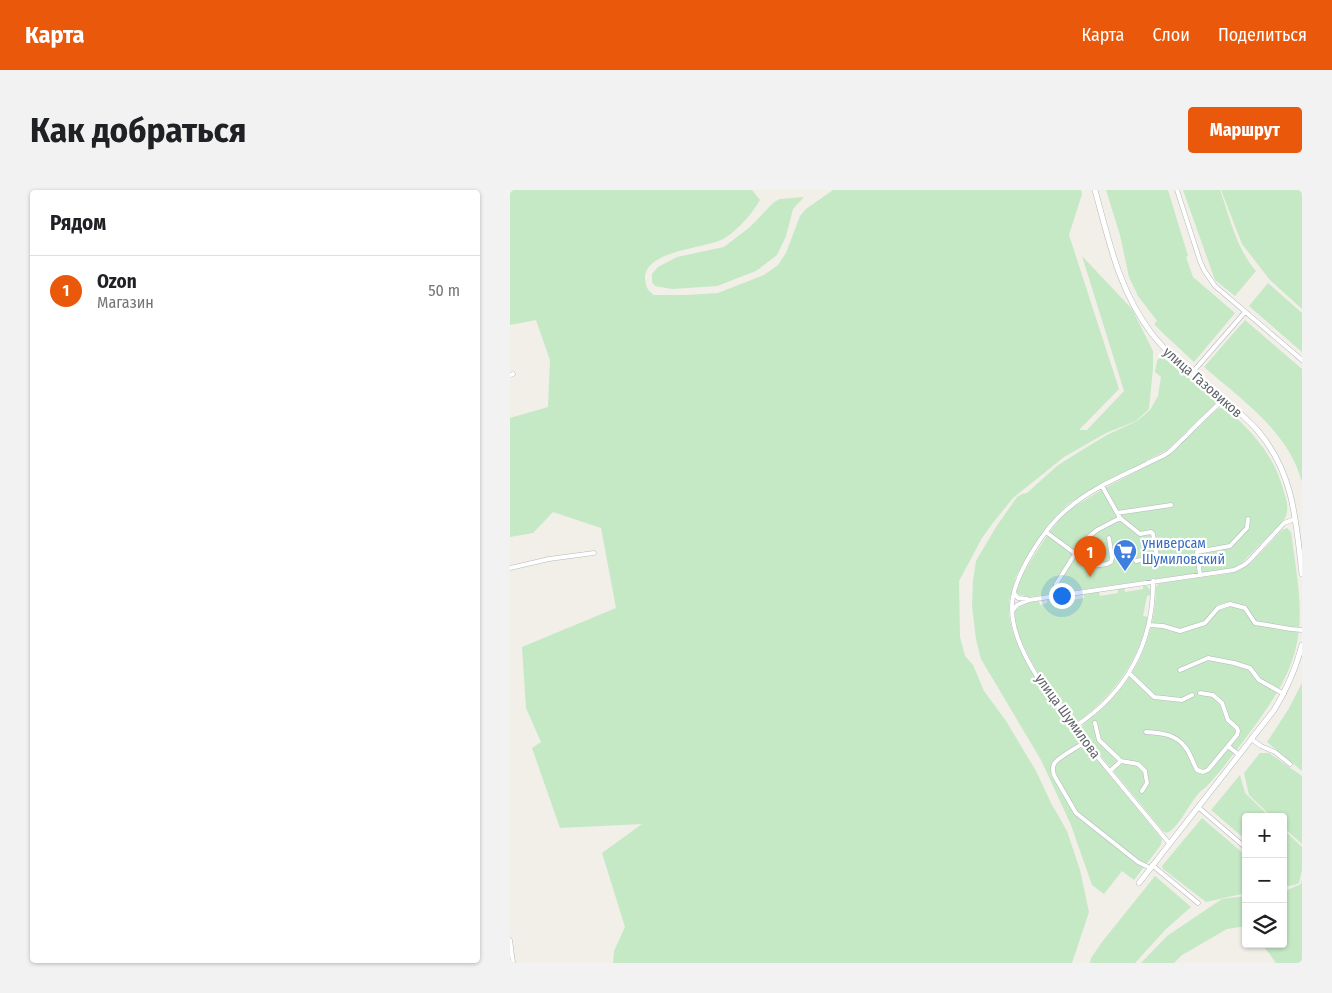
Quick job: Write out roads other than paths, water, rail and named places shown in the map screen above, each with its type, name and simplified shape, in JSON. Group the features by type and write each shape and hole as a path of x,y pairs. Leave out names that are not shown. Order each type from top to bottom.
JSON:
{"street":[{"name":"улица Газовиков","path":"1095,190 1115,262 1129,298 1143,321 1167,351 1251,423 1273,451 1292,497 1302,574"},
{"path":"1176,190 1204,270 1215,286 1302,360"},
{"path":"1192,373 1245,312"},
{"name":"улица Шумилова","path":"1169,843 1060,711 1030,663 1014,629 1012,602 1018,577 1046,532 1059,516 1070,506 1102,486 1169,452 1224,399"},
{"path":"1102,486 1120,518 1140,534 1149,532 1153,534 1157,557 1136,561"},
{"path":"1117,513 1171,505"},
{"path":"1055,596 1056,584 1075,554 1091,535 1120,518"},
{"path":"1200,575 1197,552 1230,546 1247,528 1248,519"},
{"path":"1012,615 1014,608 1029,600 1239,568 1249,561 1284,524 1295,520"},
{"path":"1046,532 1092,566 1110,564 1112,558 1109,538"},
{"path":"510,568 549,559 594,553"},
{"path":"1074,727 1104,704 1117,690 1142,649 1153,601 1153,581"},
{"path":"1014,591 1018,598 1029,600"},
{"path":"1012,602 1018,598"},
{"path":"1012,602 1019,604"},
{"path":"1149,625 1163,626 1180,631 1206,623 1218,608 1230,604 1245,608 1255,623 1302,630"},
{"path":"1139,883 1251,740 1284,694 1302,645"},
{"path":"1180,670 1208,658 1234,663 1250,668 1259,680 1284,694"},
{"path":"1129,673 1154,697 1182,700 1192,695"},
{"path":"1146,732 1163,733 1175,738 1186,748 1196,768 1201,772 1210,769 1238,734 1238,730 1228,720 1222,703 1213,695 1200,693"},
{"path":"1095,723 1099,740 1121,761 1138,764 1145,771 1147,783 1142,791"},
{"path":"1251,740 1275,752 1290,764"},
{"path":"1086,742 1060,758 1054,764 1053,772 1055,777 1076,814 1138,862 1151,867 1198,903"},
{"path":"1228,746 1239,755"},
{"path":"1110,771 1121,761"},
{"path":"1198,807 1242,845"},
{"path":"510,940 513,963"}],"place":[{"name":"универсам Шумиловский","path":"1125,572"},
{"name":"Ozon","path":"1090,577"}]}
